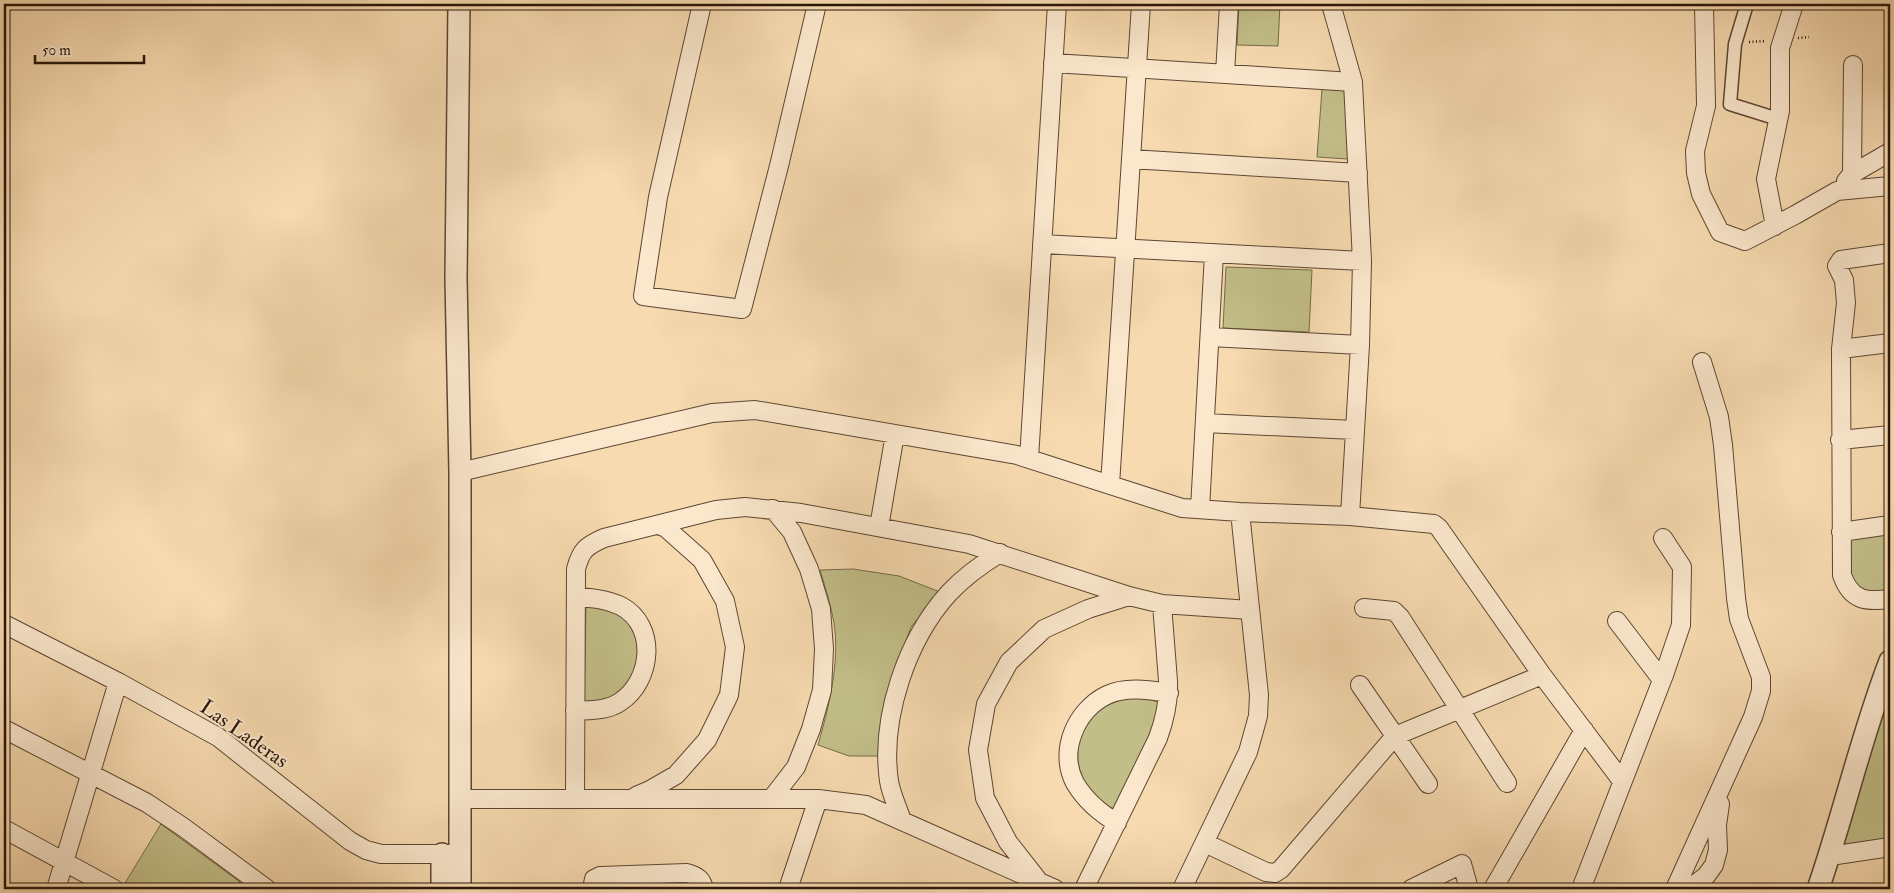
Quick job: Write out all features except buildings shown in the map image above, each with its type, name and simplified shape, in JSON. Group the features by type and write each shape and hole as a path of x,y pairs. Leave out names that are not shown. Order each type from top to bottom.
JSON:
{"street":[{"path":"442,889 451,854 459,799 460,472 456,279 459,4"},
{"path":"702,4 658,197 643,296 742,309 779,166 817,4"},
{"path":"1029,459 1056,4"},
{"path":"1110,485 1141,4"},
{"path":"1225,74 1230,4"},
{"path":"1331,4 1353,82 1362,261 1360,346 1350,516"},
{"path":"1704,4 1706,106 1695,151 1696,173 1701,194 1720,232 1745,241 1837,190 1852,174 1890,152"},
{"path":"1747,4 1735,44 1730,104 1778,119"},
{"path":"1775,226 1766,179 1780,111 1780,48 1794,4"},
{"path":"1053,63 1353,82"},
{"path":"1852,174 1853,65"},
{"path":"1131,158 1358,173"},
{"path":"1837,190 1890,186"},
{"path":"1042,244 1362,261"},
{"path":"1890,253 1841,260 1838,266 1844,280 1846,303 1841,349 1841,562 1845,584 1856,596 1864,600 1873,601 1890,599"},
{"path":"1200,509 1214,254"},
{"path":"1210,337 1360,346"},
{"path":"1841,349 1890,343"},
{"path":"1675,889 1724,784 1758,703 1761,691 1757,664 1737,605 1719,417 1702,362"},
{"path":"460,472 712,414 756,410 1017,455 1182,508 1350,516 1434,524 1439,528 1468,568 1542,675 1622,781"},
{"path":"1205,423 1354,430"},
{"path":"878,527 894,434"},
{"path":"1840,440 1890,435"},
{"path":"575,799 576,569 580,555 589,544 604,538 716,510 745,507 773,509 969,544 1129,596 1162,604 1250,610"},
{"path":"772,798 796,767 811,729 822,690 824,649 821,609 809,568 792,532 773,509"},
{"path":"1182,889 1248,752 1258,716 1259,695 1240,512"},
{"path":"631,798 650,790 676,775 707,740 729,695 735,647 725,601 702,560 666,528 659,525"},
{"path":"1841,532 1890,525"},
{"path":"1581,889 1662,680 1681,625 1682,567 1663,538"},
{"path":"902,821 889,782 888,742 894,700 907,663 925,625 949,593 979,566 1000,553"},
{"path":"1039,882 1008,842 985,798 978,750 986,704 1009,662 1044,629 1088,609 1129,596"},
{"path":"575,711 602,710 619,703 633,692 643,675 647,657 645,638 636,621 623,607 605,599 576,597"},
{"path":"1084,889 1164,723 1169,693 1162,604"},
{"path":"1364,608 1394,611 1400,618 1507,783"},
{"path":"1617,621 1662,680"},
{"name":"Las Laderas","path":"4,624 118,682 218,738 350,841 366,850 381,854 451,854"},
{"path":"1818,889 1830,856 1859,750 1890,661"},
{"path":"1205,843 1266,872 1275,873 1395,736 1542,675"},
{"path":"56,889 118,682"},
{"path":"1360,685 1428,784"},
{"path":"1116,823 1087,800 1075,782 1069,762 1070,741 1077,722 1091,705 1108,694 1129,690 1150,690 1169,693"},
{"path":"4,728 148,803 267,889"},
{"path":"1493,889 1584,730"},
{"path":"1689,889 1706,876 1714,865 1718,850 1717,825 1724,784"},
{"path":"459,799 772,798 818,799 866,805 1055,889"},
{"path":"788,889 818,799"},
{"path":"4,829 114,889"},
{"path":"1830,856 1890,847"},
{"path":"451,854 460,889"},
{"path":"1411,889 1462,864 1469,889"},
{"path":"592,889 594,879 600,876 687,873 696,876 702,882 704,889"}],"shaded area":[{"path":"1239,4 1280,4 1278,46 1237,45"},
{"path":"1322,89 1358,90 1363,160 1317,157"},
{"path":"1226,267 1312,270 1309,332 1223,328"},
{"path":"1890,532 1890,592 1864,592 1850,580 1846,538"},
{"path":"853,569 899,576 940,592 911,627 895,670 881,756 849,756 818,745 829,700 836,653 833,616 820,570"},
{"path":"586,604 616,612 628,623 634,633 638,657 632,679 624,689 607,700 584,703"},
{"path":"1890,688 1890,838 1840,845"},
{"path":"1127,698 1145,698 1158,702 1154,728 1114,809 1097,799 1083,780 1079,768 1079,744 1082,732 1096,713 1114,702"},
{"path":"161,824 240,882 234,889 134,889 125,883"},
{"path":"598,881 692,881 697,889 598,889"}]}
